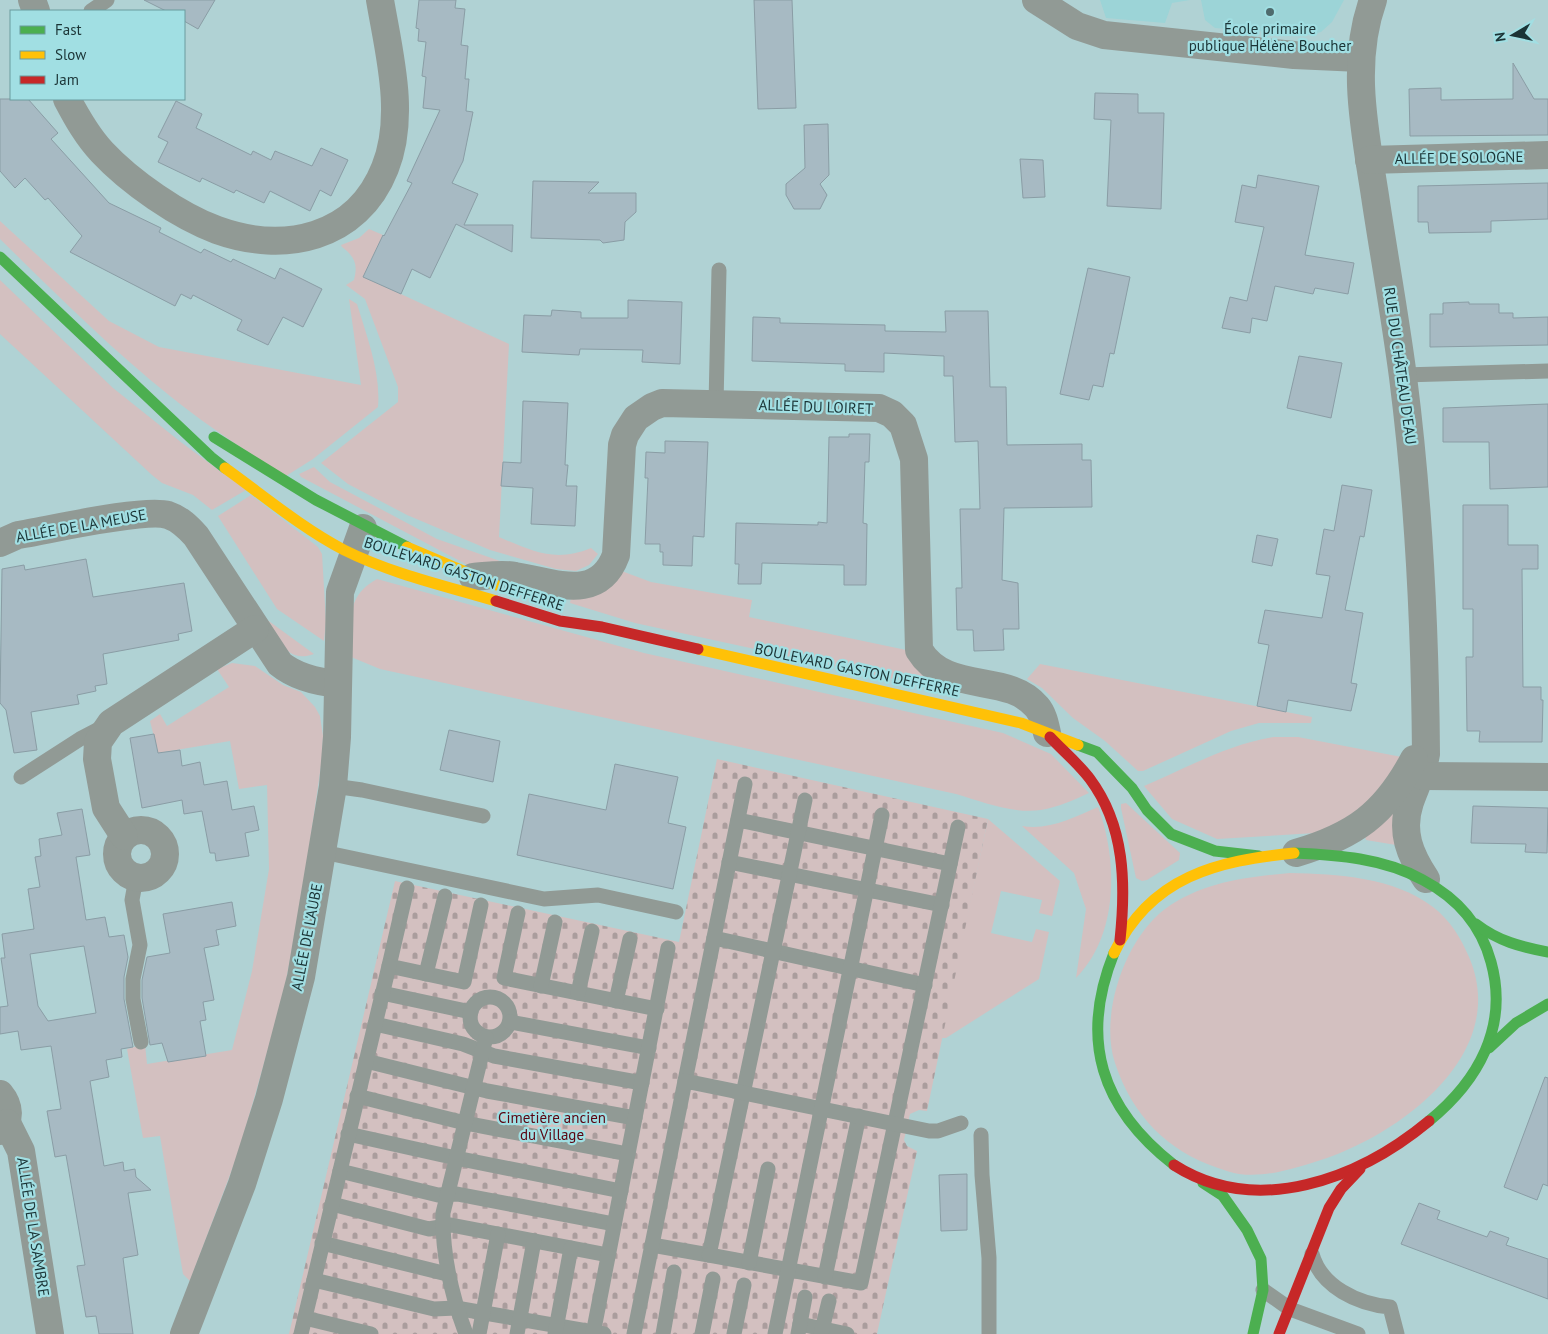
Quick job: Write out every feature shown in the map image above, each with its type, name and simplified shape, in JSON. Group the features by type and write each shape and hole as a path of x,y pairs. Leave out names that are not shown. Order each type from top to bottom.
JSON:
{"street":[{"path":"68,100 90,139 118,168 148,190 194,219 217,230 252,238 284,240 322,233 349,219 372,195 386,167 394,111 393,85 380,0"},
{"path":"1036,0 1077,26 1104,35 1294,56 1360,58"},
{"name":"RUE DU CHÂTEAU D'EAU","path":"1374,0 1365,29 1360,58 1360,81 1369,160 1403,375 1419,541 1426,754 1422,776 1410,801 1406,819 1408,841 1413,859 1426,879"},
{"name":"ALLÉE DE SOLOGNE","path":"1369,160 1548,156"},
{"name":"BOULEVARD GASTON DEFFERRE","path":"0,257 82,338 211,457 312,532 353,554 377,565 560,622 602,627 995,716 1047,733 1096,752 1132,788 1147,810 1171,834 1215,851 1259,856"},
{"name":"BOULEVARD GASTON DEFFERRE","path":"136,386 191,422"},
{"name":"ALLÉE DU LOIRET","path":"473,577 512,575 565,587 578,587 599,578 613,564 616,555 622,445 630,425 643,412 662,403 872,407 885,410 898,419 909,439 914,459 919,650 928,664 942,674 1004,689 1024,698 1038,708 1047,733"},
{"name":"BOULEVARD GASTON DEFFERRE","path":"206,432 292,487 363,528 473,577 508,590"},
{"name":"ALLÉE DE LA MEUSE","path":"0,543 18,535 142,514 170,516 183,522 196,536 255,629 273,655 286,669 314,680 338,684"},
{"name":"ALLÉE DE L'AUBE","path":"184,1334 242,1184 270,1099 301,977 333,786 340,592 363,528"},
{"name":"BOULEVARD GASTON DEFFERRE","path":"543,603 602,627"},
{"path":"124,836 106,808 97,759 98,742 111,723 255,629"},
{"name":"BOULEVARD GASTON DEFFERRE","path":"1047,733 1089,778 1103,800 1118,832 1125,878 1120,942"},
{"name":"RUE DU CHÂTEAU D'EAU","path":"1294,853 1345,836 1368,820 1404,778 1426,736"},
{"path":"1422,776 1548,777"},
{"path":"140,830 148,831 161,840 165,848 164,864 158,871 144,879 136,878 123,871 116,857 120,842 124,836 140,830"},
{"path":"1253,1334 1263,1290 1261,1259 1247,1230 1223,1196 1168,1162 1134,1130 1115,1102 1102,1068 1096,1025 1098,1005 1107,973 1120,942 1142,911 1170,888 1207,868 1259,856 1294,853 1323,855 1374,862 1405,870 1426,879 1451,896 1476,924 1489,935 1505,943 1548,952"},
{"path":"1193,1177 1228,1188 1273,1191 1324,1181 1369,1161 1410,1137 1449,1104 1473,1076 1486,1051 1497,1017 1497,985 1488,947 1476,924"},
{"path":"1486,1051 1511,1026 1530,1012 1548,1004"},
{"name":"ALLÉE DE LA SAMBRE","path":"0,1094 8,1106 3,1127 21,1151 50,1334"},
{"path":"1279,1334 1312,1252 1323,1218 1345,1182 1369,1161"}],"lane":[{"path":"92,10 107,0"},
{"path":"716,404 720,270"},
{"path":"1403,375 1548,371"},
{"path":"21,777 80,739 111,723"},
{"path":"634,1334 745,784"},
{"path":"333,786 362,790 483,816"},
{"path":"709,1255 805,800"},
{"path":"775,1334 852,969 882,815"},
{"path":"738,820 950,864"},
{"path":"652,1245 861,1283 958,828"},
{"path":"323,852 544,899 598,895 676,912"},
{"path":"729,862 942,905"},
{"path":"136,878 132,900 140,944 133,979 133,999 141,1042"},
{"path":"301,1334 407,888"},
{"path":"426,974 445,896"},
{"path":"464,982 481,905"},
{"path":"518,913 504,978 489,997 477,1002 471,1012 473,1026 485,1044 494,1056 642,1083"},
{"path":"540,986 555,922"},
{"path":"578,993 592,931"},
{"path":"714,938 925,985"},
{"path":"616,1001 630,939"},
{"path":"314,1280 434,1310 456,1308 483,1312 518,1326 596,1333 608,1255 668,948"},
{"path":"375,1024 463,1044 485,1044 503,1032 510,1022 508,1007 502,1001 489,997 464,982 389,966"},
{"path":"504,978 657,1009"},
{"path":"382,993 471,1012"},
{"path":"510,1022 649,1048"},
{"path":"466,1334 456,1308 447,1274 442,1226 447,1195 485,1044"},
{"path":"366,1061 474,1087 635,1118"},
{"path":"685,1081 929,1131 938,1131 961,1124"},
{"path":"357,1096 465,1123 628,1154"},
{"path":"826,1277 859,1116"},
{"path":"348,1134 621,1191"},
{"path":"981,1135 982,1175 989,1258 989,1334"},
{"path":"749,1263 768,1170"},
{"path":"340,1171 438,1195 457,1194 614,1224"},
{"path":"332,1204 429,1229 451,1225 608,1255"},
{"path":"479,1334 498,1234"},
{"path":"518,1326 534,1241"},
{"path":"322,1243 447,1274"},
{"path":"556,1330 571,1248"},
{"path":"1312,1252 1322,1275 1341,1291 1367,1302 1390,1307 1397,1334"},
{"path":"663,1334 674,1272"},
{"path":"702,1334 713,1279"},
{"path":"734,1334 744,1285"},
{"path":"1263,1290 1290,1309 1358,1334"},
{"path":"805,1297 799,1329 847,1334"},
{"path":"822,1332 829,1301"},
{"path":"305,1318 371,1334"}],"shaded area":[{"name":"École primaire publique Hélène Boucher","path":"1100,0 1190,0 1172,3 1165,23 1106,18"},
{"name":"École primaire publique Hélène Boucher","path":"1201,0 1344,0 1332,22 1321,32 1310,35 1215,28 1205,20"}],"green space":[{"path":"0,221 109,321 159,347 361,385 349,299 357,304 372,355 377,381 378,407 313,459 286,476 198,418 126,359 0,239"},
{"path":"369,229 383,235 364,277 509,344 499,537 533,551 555,555 566,555 591,548 598,554 589,565 576,571 556,569 490,550 407,515 348,484 321,463 398,402 398,387 365,299 346,285 354,280 356,270 353,258 341,245 359,238"},
{"path":"0,280 113,388 182,443 246,490 212,510 193,495 162,483 152,475 0,334"},
{"path":"314,467 330,482 437,539 514,566 477,570 301,477 299,474"},
{"path":"251,495 318,547 322,554 326,622 324,641 277,609 218,516"},
{"path":"619,570 651,582 752,600 749,617 911,651 935,680 935,688 635,623 570,603 571,597"},
{"path":"377,579 644,653 1003,733 1051,754 1089,793 1072,801 1041,810 1009,809 956,794 380,669 351,657 351,623 354,603 366,586"},
{"path":"266,619 314,654 297,656 290,653 284,648"},
{"path":"232,663 255,666 283,685 301,692 315,707 320,716 323,736 322,759 303,890 283,997 239,1151 190,1281 183,1274 160,1136 143,1138 127,1049 145,1044 147,1064 232,1050 252,971 269,869 267,785 239,789 230,741 158,753 150,721 160,714 167,726 229,687 217,669"},
{"path":"1040,664 1312,717 1311,723 1259,723 1231,731 1143,771 1138,771 1105,741 1073,718 1042,688 1027,679"},
{"path":"1274,737 1298,737 1407,758 1400,774 1348,822 1316,833 1217,839 1172,819 1144,786 1224,751 1257,740"},
{"name":"Cimetière ancien du Village","path":"717,759 988,819 927,1111 919,1110 910,1114 904,1140 907,1146 917,1151 877,1334 289,1334 395,881 679,942"},
{"path":"1126,803 1180,853 1179,860 1147,880 1142,881 1136,878 1121,808 1121,804"},
{"path":"1098,807 1105,828 1109,850 1111,896 1107,919 1100,941 1090,960 1076,978 1086,909 1074,873 1022,826 1042,827 1051,825 1071,819"},
{"path":"1394,807 1396,845 1366,840 1365,836"},
{"path":"988,819 1060,881 1052,916 1039,913 1042,900 1001,891 991,933 1032,942 1036,929 1049,932 1039,979 946,1038 941,1038"},
{"path":"1290,873 1346,876 1383,883 1418,897 1433,907 1454,930 1469,957 1478,992 1475,1025 1462,1055 1442,1083 1417,1108 1387,1129 1357,1146 1306,1165 1272,1173 1239,1174 1200,1161 1183,1152 1167,1141 1142,1115 1122,1082 1115,1063 1111,1044 1110,1023 1113,1001 1127,958 1151,922 1165,909 1194,893 1224,882"}],"building":[{"path":"144,0 215,0 198,29 185,22 185,10 164,10"},
{"path":"419,0 456,0 455,8 465,9 461,45 468,46 465,79 469,79 466,111 473,112 463,161 452,183 478,194 464,225 513,225 512,252 456,224 430,278 412,269 401,294 363,277 383,235 412,183 407,181 440,110 423,108 426,77 422,76 426,42 418,41 419,29 416,28"},
{"path":"754,0 792,0 796,108 758,109"},
{"path":"1513,63 1534,99 1548,99 1548,135 1410,136 1409,89 1441,88 1441,100 1513,99"},
{"path":"1095,93 1138,94 1138,113 1164,113 1161,209 1107,206 1111,120 1094,119"},
{"path":"0,99 29,100 58,133 51,139 109,203 161,228 159,232 201,253 204,249 231,262 233,259 275,279 280,268 322,289 303,327 283,317 268,345 237,330 242,320 193,295 191,299 181,294 175,306 70,252 82,236 48,198 45,200 25,178 15,188 0,171"},
{"path":"176,101 202,114 196,128 251,155 253,151 271,160 275,151 312,166 321,148 348,160 331,196 320,190 310,211 270,191 264,203 236,190 234,193 202,178 200,182 158,162 168,142 158,137"},
{"path":"828,124 829,175 820,184 827,195 820,209 794,209 786,195 786,184 805,168 804,125"},
{"path":"1020,159 1043,160 1045,197 1023,198"},
{"path":"1258,175 1319,186 1305,255 1354,263 1348,294 1315,288 1313,294 1275,286 1267,321 1252,318 1250,333 1222,328 1230,297 1247,301 1264,227 1235,222 1242,185 1256,188"},
{"path":"533,181 599,182 588,193 636,193 636,212 625,222 624,240 603,243 600,240 531,238"},
{"path":"1548,183 1548,219 1491,221 1491,232 1429,233 1428,222 1418,222 1418,186"},
{"path":"1088,268 1130,277 1114,354 1110,353 1103,387 1093,385 1089,400 1060,394"},
{"path":"628,300 682,302 680,364 642,362 643,350 580,349 579,355 522,352 524,315 551,316 552,310 581,312 581,318 628,318"},
{"path":"1469,302 1469,304 1499,304 1499,313 1513,313 1513,318 1548,317 1548,345 1430,347 1430,314 1443,314 1443,303"},
{"path":"945,311 988,311 990,387 1006,387 1007,445 1082,444 1082,460 1091,460 1092,507 1004,508 1002,580 1018,583 1019,629 1003,629 1004,650 974,651 973,630 957,630 956,588 962,588 960,509 980,509 978,441 955,442 953,376 944,376 944,356 884,353 884,372 845,371 845,364 752,361 753,317 780,318 780,323 885,325 885,331 946,332"},
{"path":"1299,356 1342,363 1331,418 1287,408"},
{"path":"523,401 568,403 565,465 568,465 566,486 577,486 575,526 531,524 533,488 501,486 503,462 521,463"},
{"path":"1548,404 1548,487 1490,489 1489,442 1443,442 1443,408"},
{"path":"849,434 870,434 869,462 865,462 863,523 867,524 866,585 844,585 844,565 762,563 761,584 738,584 739,564 735,564 736,523 818,525 818,522 827,523 829,437 849,437"},
{"path":"665,441 708,442 704,537 693,536 692,566 663,565 663,552 660,552 660,544 645,544 648,478 645,478 646,452 665,453"},
{"path":"1342,485 1372,490 1364,537 1360,536 1345,610 1363,613 1351,683 1357,684 1351,711 1288,700 1286,712 1257,706 1269,645 1258,643 1265,610 1322,618 1330,576 1316,574 1324,529 1334,531"},
{"path":"1463,505 1508,505 1508,545 1538,545 1538,569 1522,569 1523,687 1541,687 1541,700 1543,700 1542,742 1479,742 1480,731 1467,731 1466,657 1473,657 1473,609 1463,609"},
{"path":"1257,535 1278,539 1272,566 1252,562"},
{"path":"86,559 93,597 184,583 192,631 178,634 179,640 103,654 107,684 95,686 96,691 77,695 79,704 31,712 37,750 14,753 6,710 0,703 2,569 24,565 25,570"},
{"path":"449,730 500,741 493,782 440,770"},
{"path":"154,734 158,753 180,750 182,766 200,762 204,785 227,781 232,810 254,806 259,830 245,833 249,856 216,861 215,853 210,853 202,811 184,814 182,800 142,808 130,738"},
{"path":"615,764 678,777 668,823 686,827 673,889 517,855 529,794 606,810"},
{"path":"1473,806 1548,808 1547,853 1525,852 1526,844 1471,843"},
{"path":"82,809 90,855 76,857 86,920 105,917 109,937 124,935 128,957 124,977 124,999 133,1047 121,1049 122,1057 106,1060 109,1077 90,1081 104,1166 123,1162 124,1171 135,1169 136,1177 151,1190 128,1193 138,1255 123,1258 133,1334 99,1334 96,1316 86,1317 77,1266 85,1265 66,1155 55,1157 47,1111 61,1109 51,1046 21,1050 18,1031 0,1034 0,1007 8,1006 1,958 5,958 2,934 34,929 28,889 40,887 35,857 41,856 39,839 62,835 57,813","holes":["84,946 96,1013 48,1021 38,1006 30,954"]},
{"path":"232,902 236,926 216,930 219,945 204,948 214,1000 203,1002 206,1020 200,1021 206,1056 168,1062 162,1043 150,1045 142,998 142,980 147,957 170,953 163,914"},
{"path":"1545,1077 1548,1078 1548,1186 1543,1184 1537,1200 1504,1187"},
{"path":"967,1174 967,1230 941,1231 939,1175"},
{"path":"1419,1203 1440,1211 1437,1219 1487,1237 1490,1231 1509,1238 1506,1245 1548,1259 1548,1299 1401,1244"}],"traffic: fast":[{"path":"0,257 211,457 225,468"},
{"path":"214,437 316,500 407,547"},
{"path":"1078,745 1097,752 1132,788 1147,810 1171,834 1215,851 1259,856"},
{"path":"1294,853 1360,859 1376,862 1408,873 1447,895 1466,914 1481,936 1491,962 1496,986 1496,1009 1492,1030 1485,1051 1475,1070 1462,1088 1429,1121"},
{"path":"1476,924 1493,935 1510,942 1548,952"},
{"path":"1114,953 1104,985 1098,1015 1098,1043 1104,1070 1114,1096 1129,1120 1149,1143 1174,1165"},
{"path":"1489,1048 1516,1023 1548,1004"},
{"path":"1203,1183 1223,1196 1247,1230 1261,1259 1263,1290 1253,1334"}],"traffic: slow":[{"path":"225,468 298,522 344,550 400,573 496,601"},
{"path":"407,547 496,585"},
{"path":"698,649 1021,723 1078,745"},
{"path":"1114,953 1129,927 1147,906 1167,890 1189,877 1239,861 1294,853"}],"traffic: jam":[{"path":"496,601 560,621 602,627 698,649"},
{"path":"1050,737 1090,779 1102,797 1110,816 1120,856 1122,877 1123,898 1120,940"},
{"path":"1174,1165 1206,1181 1239,1189 1273,1190 1306,1185 1339,1174 1371,1160 1401,1142 1429,1121"},
{"path":"1279,1334 1329,1208 1341,1189 1360,1169"}],"place":[{"name":"École primaire publique Hélène Boucher","path":"1270,12"}]}
